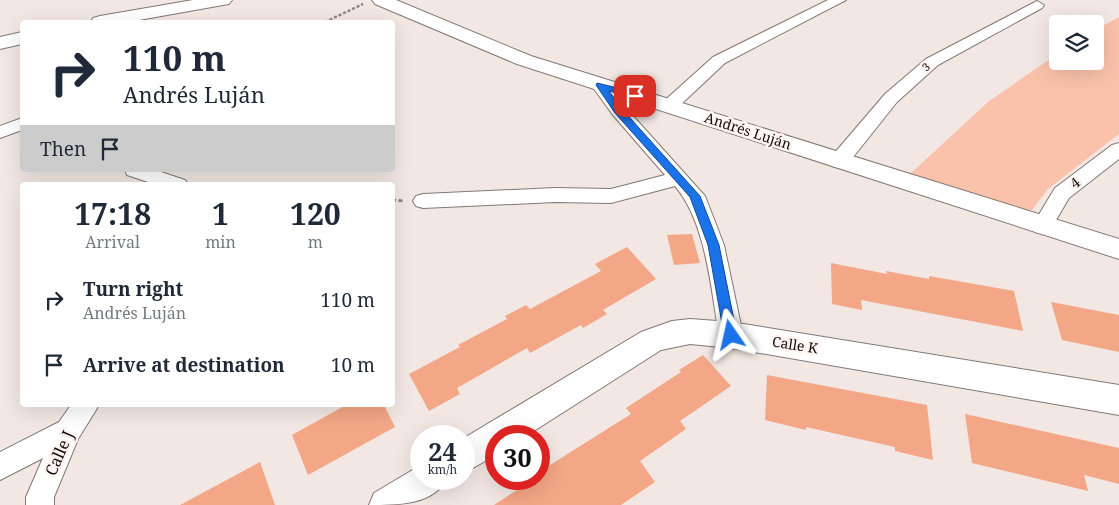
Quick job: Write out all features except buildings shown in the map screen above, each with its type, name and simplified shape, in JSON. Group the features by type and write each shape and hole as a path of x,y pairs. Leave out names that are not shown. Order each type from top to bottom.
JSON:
{"street":[{"path":"111,20 223,0"},
{"name":"Andrés Luján","path":"381,0 524,60 1119,249"},
{"path":"669,106 719,60 839,0"},
{"name":"3","path":"839,160 891,98 932,62 1037,5"},
{"path":"0,43 20,38"},
{"path":"600,85 619,111 694,196 713,245 731,335"},
{"path":"0,132 20,125"},
{"name":"4","path":"1042,226 1062,193 1119,149"},
{"path":"140,172 169,182"},
{"path":"423,201 555,194 611,196 678,178"},
{"name":"Calle K","path":"515,425 651,341 672,332 697,331 731,335 1119,400"},
{"name":"Calle J","path":"40,505 40,497 68,431 85,407"},
{"path":"0,466 68,431"},
{"path":"386,505 411,490"}],"path":[{"path":"329,20 370,0"}],"shaded area":[{"path":"1119,17 1119,134 1048,189 1032,210 1019,212 910,174 988,102 1049,60 1049,70 1104,70 1104,25"}],"route":[{"path":"635,96 600,85 619,111 694,196 713,245 731,335"}]}
